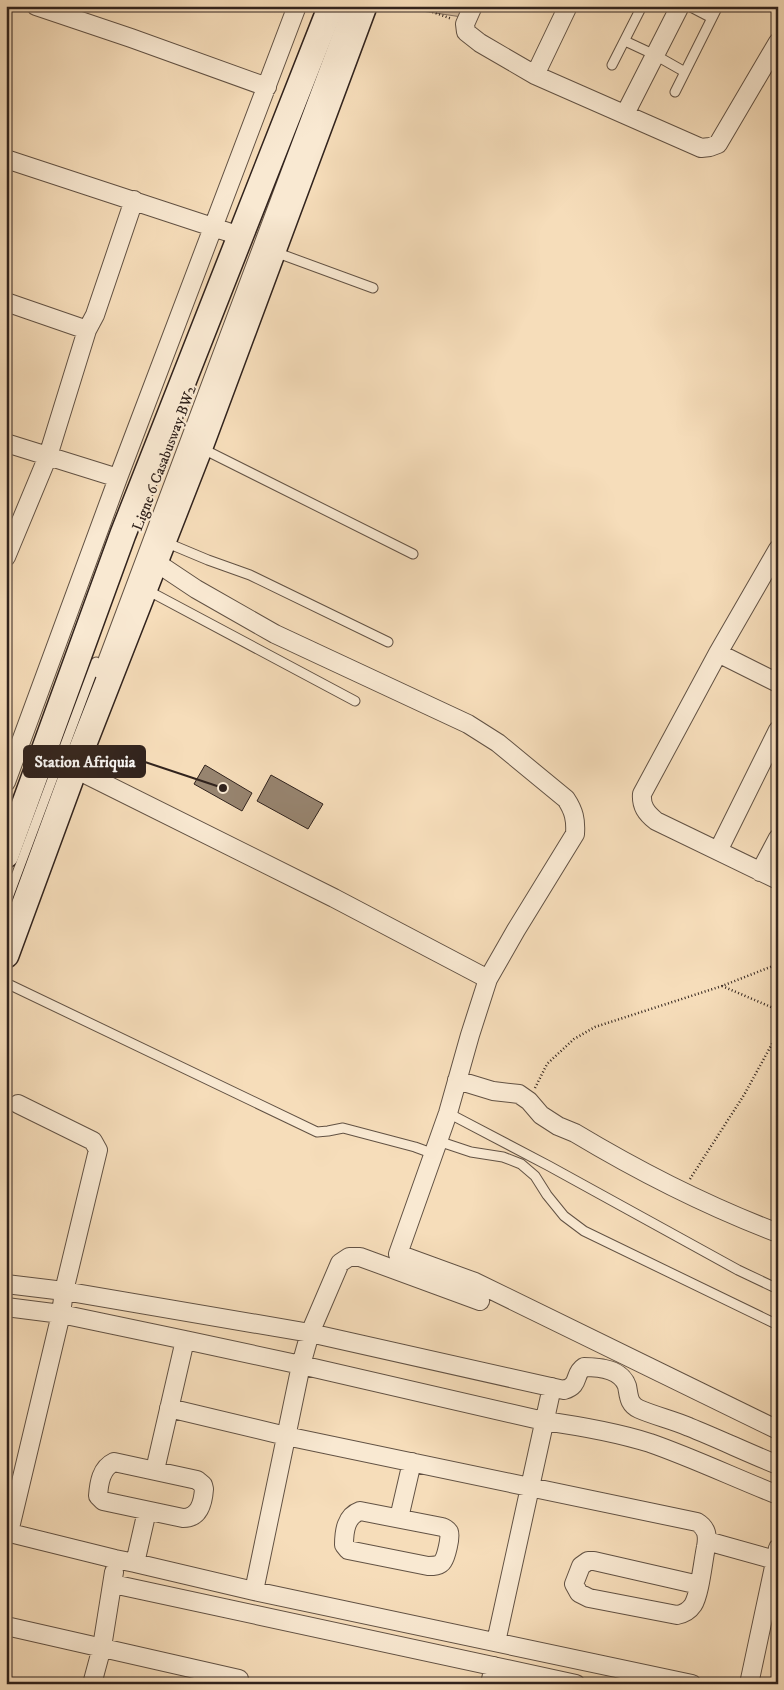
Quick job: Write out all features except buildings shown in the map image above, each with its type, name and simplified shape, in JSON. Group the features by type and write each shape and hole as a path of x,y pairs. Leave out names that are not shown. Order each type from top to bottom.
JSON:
{"main road":[{"path":"6,855 123,534 331,6"},
{"path":"6,955 158,551 200,447 364,6"}],"street":[{"path":"36,6 131,38 267,88"},
{"path":"31,790 7,781 118,478 297,6"},
{"path":"473,6 465,24 466,32 472,37 535,75 702,148 718,144 778,42"},
{"path":"535,75 568,6"},
{"path":"625,114 680,6"},
{"path":"6,159 240,236"},
{"path":"6,557 48,456 87,330 95,315 134,200"},
{"path":"6,302 87,330"},
{"path":"6,443 118,478"},
{"path":"778,549 718,653 642,794 642,802 648,814 656,821 778,880"},
{"path":"158,551 196,589 275,634 468,724 485,734 566,799 572,808 576,822 575,834 488,979 448,1113 398,1254 475,1282 778,1430"},
{"path":"718,653 778,683"},
{"path":"718,851 778,730"},
{"path":"75,769 334,898 488,979"},
{"path":"760,872 778,838"},
{"path":"457,1080 493,1090 519,1094 529,1101 541,1115 558,1126 575,1133 682,1192 778,1233"},
{"path":"18,1104 93,1141 98,1150 64,1291 62,1314 8,1532 115,1560 254,1591 692,1684"},
{"path":"254,1591 301,1365 310,1333 340,1263 344,1259 354,1256 480,1301"},
{"path":"6,1284 64,1291 310,1333 564,1390 571,1388 575,1384 580,1370 584,1366 614,1372 623,1378 630,1401 638,1409 690,1427 778,1465"},
{"path":"6,1307 62,1314 301,1365 544,1421 596,1429 649,1443 778,1495"},
{"path":"155,1470 184,1340"},
{"path":"496,1642 552,1387"},
{"path":"169,1408 286,1436 697,1522 705,1528 707,1541 699,1585 696,1598 692,1606 685,1613 676,1616 589,1598 579,1593 574,1584 581,1566 588,1561 594,1561 699,1585"},
{"path":"114,1462 155,1470 197,1480 203,1485 204,1492 198,1512 188,1518 102,1501 98,1496 102,1472 109,1464 114,1462"},
{"path":"399,1518 412,1462"},
{"path":"135,1563 147,1511"},
{"path":"365,1511 399,1518 446,1528 449,1538 444,1560 438,1565 428,1566 345,1548 344,1541 348,1521 354,1513 365,1511"},
{"path":"707,1541 776,1564 749,1684"},
{"path":"92,1684 102,1647 113,1584 115,1560"},
{"path":"113,1584 576,1684"},
{"path":"6,1626 239,1679 238,1684"},
{"path":"490,1684 494,1666"}],"lane":[{"name":"Ligne 6 Casabusway BW2","path":"8,906 341,6"},
{"name":"Ligne 6 Casabusway BW2","path":"8,906 348,6"},
{"path":"612,64 642,6"},
{"path":"689,6 712,18"},
{"path":"675,92 718,6"},
{"path":"624,41 655,55 685,72"},
{"path":"272,251 373,288"},
{"path":"200,447 413,554"},
{"path":"158,551 208,560 250,575 388,642"},
{"path":"144,588 355,700"},
{"path":"6,983 316,1132 343,1128 415,1147 503,1157 521,1164 535,1176 564,1216 584,1231 778,1326"},
{"path":"448,1113 738,1270 778,1289"}],"path":[{"path":"416,6 465,24"},
{"path":"529,1101 547,1064 574,1039 595,1027 722,986 778,964"},
{"path":"722,986 778,1010"},
{"path":"682,1192 740,1102 778,1033"}],"shaded area":[{"path":"416,6 467,6 462,17 415,10"}],"place":[{"name":"Station Afriquia","path":"223,788"}]}
